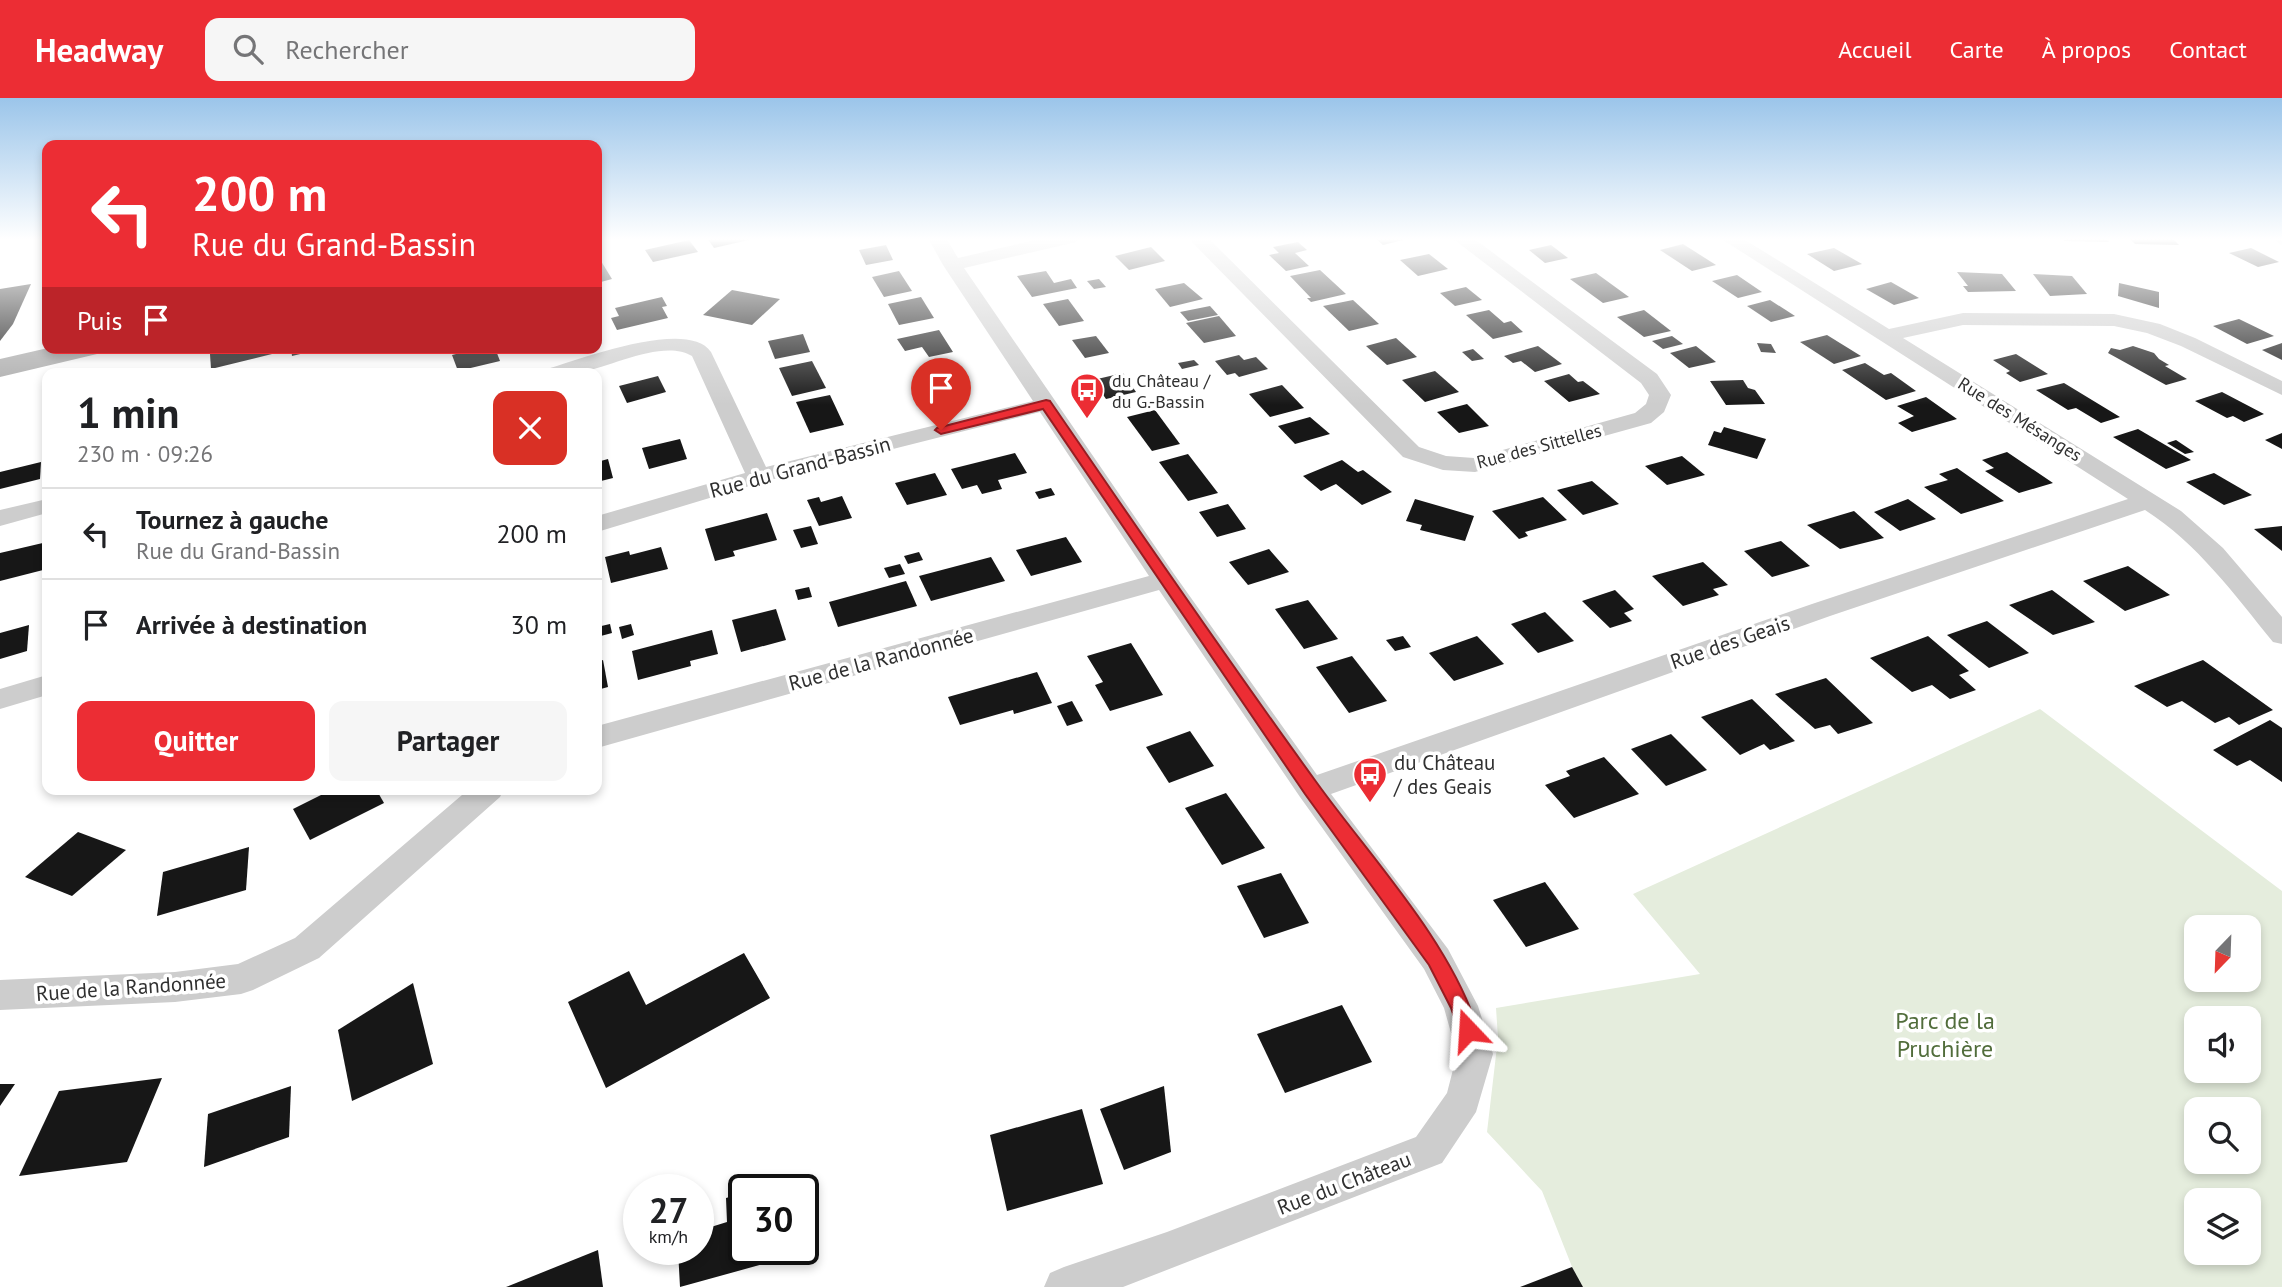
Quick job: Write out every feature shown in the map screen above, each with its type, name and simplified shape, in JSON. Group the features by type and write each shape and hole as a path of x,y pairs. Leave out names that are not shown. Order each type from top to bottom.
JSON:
{"main road":[{"path":"0,368 54,354"}],"street":[{"name":"Rue du Château","path":"971,293 1165,580 1311,789 1436,959 1461,1006 1475,1054 1463,1100 1429,1150 1167,1252 1064,1287"},
{"name":"Rue des Sittelles","path":"1252,293 1410,452 1443,463 1475,465 1643,418 1656,407 1660,395 1650,379 1535,293"},
{"name":"Rue des Mésanges","path":"1818,293 2172,516 2214,554 2282,635"},
{"path":"1886,336 1963,319 2114,320 2153,328 2188,342 2282,389"},
{"path":"573,368 665,344 687,344 701,352 758,476"},
{"name":"Rue du Grand-Bassin","path":"602,523 758,476 1046,404"},
{"name":"Rue des Geais","path":"1311,789 1821,610 2150,500"},
{"path":"0,518 42,507"},
{"name":"Rue de la Randonnée","path":"602,736 1165,580"},
{"path":"0,699 42,686"},
{"name":"Rue de la Randonnée","path":"0,995 175,988 241,979 307,948 482,795"}],"green space":[{"name":"Parc de la Pruchière","path":"2040,709 2282,891 2282,1287 1580,1287 1542,1191 1487,1132 1498,1038 1496,1008 1700,974 1633,894"}],"building":[{"path":"0,293 27,293 13,324 0,341"},
{"path":"728,293 751,293 780,299 752,325 703,315"},
{"path":"882,293 900,293 884,297"},
{"path":"1029,293 1050,293 1032,297"},
{"path":"1159,293 1196,293 1203,299 1170,307"},
{"path":"1307,293 1346,294 1311,302 1307,298 1311,298"},
{"path":"1441,293 1474,293 1482,300 1455,306"},
{"path":"1590,293 1624,293 1629,297 1603,303"},
{"path":"1731,293 1756,293 1738,298"},
{"path":"1874,293 1911,293 1919,298 1894,305"},
{"path":"2048,293 2087,294 2050,296"},
{"path":"2118,293 2159,293 2159,308 2118,296"},
{"path":"662,297 667,306 662,307 668,318 617,330 611,318 619,316 615,308"},
{"path":"921,297 934,318 899,325 888,304"},
{"path":"1068,299 1084,321 1059,326 1043,304"},
{"path":"1353,300 1379,324 1349,331 1323,306"},
{"path":"1770,300 1795,316 1771,322 1747,306"},
{"path":"1210,306 1218,315 1188,321 1180,312"},
{"path":"1489,310 1504,323 1511,321 1523,332 1493,339 1466,315"},
{"path":"1644,310 1671,331 1644,337 1617,317"},
{"path":"1219,316 1236,336 1204,343 1186,323"},
{"path":"2239,319 2274,336 2247,344 2213,326"},
{"path":"939,330 953,352 929,357 922,347 905,351 897,339"},
{"path":"803,334 810,352 775,359 768,341"},
{"path":"1827,335 1861,356 1834,364 1800,342"},
{"path":"1096,336 1109,353 1085,358 1072,340"},
{"path":"1672,336 1683,344 1663,349 1652,341"},
{"path":"1396,338 1417,357 1387,365 1366,346"},
{"path":"1757,343 1771,344 1776,353 1761,352"},
{"path":"2282,343 2282,360 2262,350"},
{"path":"1538,346 1562,364 1535,372 1521,361 1513,363 1504,356"},
{"path":"1696,346 1716,362 1689,368 1670,353"},
{"path":"2133,346 2154,353 2169,365 2165,366 2187,379 2166,385 2108,353 2111,348 2120,350"},
{"path":"1473,349 1484,359 1472,361 1462,352"},
{"path":"210,354 272,354 215,368 211,368"},
{"path":"497,354 500,361 471,368 457,368 452,355"},
{"path":"2016,354 2048,374 2020,382 2006,373 2010,371 1993,360"},
{"path":"1239,355 1244,360 1256,357 1268,369 1239,377 1235,373 1227,375 1215,361"},
{"path":"1194,360 1199,365 1182,369 1178,363"},
{"path":"812,361 826,388 792,396 779,368"},
{"path":"1865,363 1884,375 1891,373 1916,391 1886,400 1842,370"},
{"path":"1435,371 1459,392 1425,402 1402,380"},
{"path":"1123,373 1136,392 1106,399 1093,380"},
{"path":"1569,374 1600,394 1569,402 1544,381"},
{"path":"658,376 666,392 627,403 619,386"},
{"path":"957,380 967,396 926,406 916,390"},
{"path":"1743,380 1765,404 1726,405 1710,381"},
{"path":"2064,383 2120,417 2101,423 2076,408 2068,410 2036,390"},
{"path":"1282,385 1304,408 1270,417 1249,394"},
{"path":"2222,392 2264,414 2244,422 2233,416 2227,418 2195,401"},
{"path":"830,395 844,425 810,433 796,402"},
{"path":"1926,397 1957,419 1912,432 1898,423 1914,416 1897,406"},
{"path":"1467,404 1489,426 1459,433 1437,412"},
{"path":"1155,410 1180,444 1152,451 1127,417"},
{"path":"1310,417 1330,434 1295,444 1278,426"},
{"path":"1724,427 1766,439 1757,459 1708,445 1714,431 1721,433"},
{"path":"2138,429 2191,460 2166,469 2113,437"},
{"path":"2282,433 2282,449 2265,440"},
{"path":"680,439 687,459 649,469 642,448"},
{"path":"2176,440 2194,452 2185,454 2167,443"},
{"path":"2007,452 2053,483 2019,493 1985,471 1994,468 1982,460"},
{"path":"1015,453 1027,473 998,480 1002,489 982,494 977,485 962,489 951,469"},
{"path":"1188,454 1218,493 1188,501 1159,462"},
{"path":"1682,456 1705,475 1667,485 1645,466"},
{"path":"608,459 613,478 602,481 602,461"},
{"path":"1342,460 1358,472 1363,470 1392,492 1362,505 1336,484 1321,491 1303,476"},
{"path":"41,462 40,479 0,489 0,472"},
{"path":"1957,468 2004,501 1961,514 1924,487 1948,480 1939,474"},
{"path":"935,473 947,495 907,505 895,483"},
{"path":"2214,473 2252,495 2224,505 2186,482"},
{"path":"1592,481 1619,504 1583,515 1557,490"},
{"path":"1051,488 1055,495 1039,499 1035,492"},
{"path":"842,496 852,518 819,526 807,500 819,497 821,502"},
{"path":"1543,497 1567,520 1525,532 1528,536 1519,539 1492,511"},
{"path":"1415,499 1474,516 1465,541 1420,530 1422,525 1406,521"},
{"path":"1908,499 1936,519 1900,531 1874,512"},
{"path":"1228,504 1246,529 1217,537 1199,512"},
{"path":"1854,511 1884,538 1840,549 1807,525"},
{"path":"767,513 777,540 733,551 735,556 715,561 705,529"},
{"path":"811,526 818,544 801,548 793,530"},
{"path":"2282,526 2282,551 2254,529"},
{"path":"1066,537 1082,562 1031,576 1016,550"},
{"path":"1781,541 1810,566 1772,577 1744,551"},
{"path":"42,543 42,570 0,581 0,553"},
{"path":"661,547 668,569 611,583 605,557 629,551 630,555"},
{"path":"1269,549 1289,572 1248,585 1229,562"},
{"path":"919,552 923,560 908,564 904,556"},
{"path":"991,557 1005,581 931,601 919,576"},
{"path":"1703,562 1728,585 1713,589 1719,595 1683,606 1652,576"},
{"path":"900,564 905,574 889,578 884,568"},
{"path":"2128,566 2170,595 2125,611 2083,581"},
{"path":"906,581 917,606 838,627 829,602"},
{"path":"809,587 812,597 798,600 795,590"},
{"path":"1615,590 1634,609 1624,613 1632,621 1610,628 1582,601"},
{"path":"2052,590 2095,622 2053,635 2009,605"},
{"path":"1308,600 1338,639 1304,649 1275,609"},
{"path":"776,609 786,640 741,652 732,620"},
{"path":"1545,612 1574,641 1538,653 1511,624"},
{"path":"1987,621 2029,653 1989,668 1947,635"},
{"path":"610,624 612,633 602,636 602,626"},
{"path":"631,624 634,635 622,639 619,627"},
{"path":"29,625 27,651 0,659 0,633"},
{"path":"712,630 718,654 690,661 691,666 638,680 632,651"},
{"path":"1403,636 1411,647 1395,651 1386,640"},
{"path":"1477,636 1504,664 1454,681 1429,653"},
{"path":"1928,636 1969,671 1959,675 1976,690 1950,699 1932,685 1912,692 1870,658"},
{"path":"1131,643 1163,695 1110,711 1095,685 1103,682 1087,656"},
{"path":"1352,656 1387,701 1349,713 1316,667"},
{"path":"602,660 608,687 602,689"},
{"path":"2203,660 2273,710 2239,725 2229,717 2215,723 2182,701 2167,707 2134,686"},
{"path":"1037,672 1052,703 1014,714 1013,710 960,725 948,697"},
{"path":"1826,678 1873,723 1838,734 1830,725 1815,729 1775,694"},
{"path":"1752,699 1795,741 1770,750 1764,744 1740,755 1701,717"},
{"path":"1072,701 1083,721 1067,726 1057,706"},
{"path":"2270,720 2282,728 2282,782 2250,760 2237,766 2213,750"},
{"path":"1190,731 1214,766 1169,783 1146,747"},
{"path":"1671,734 1707,770 1666,786 1631,749"},
{"path":"1604,757 1639,794 1574,818 1545,785 1570,776 1566,771"},
{"path":"1226,793 1265,848 1222,865 1185,808"},
{"path":"321,795 379,795 384,803 310,840 293,809"},
{"path":"78,832 126,850 72,896 25,877"},
{"path":"249,847 246,890 157,916 163,872"},
{"path":"1281,873 1309,923 1264,938 1237,886"},
{"path":"1545,882 1579,929 1526,947 1493,900"},
{"path":"744,953 770,998 606,1088 568,1002 629,971 646,1005"},
{"path":"413,983 433,1064 352,1101 338,1030"},
{"path":"1342,1005 1372,1062 1285,1093 1257,1034"},
{"path":"162,1078 127,1162 19,1176 59,1091"},
{"path":"0,1084 15,1084 0,1106"},
{"path":"291,1086 289,1137 204,1167 208,1114"},
{"path":"1164,1086 1171,1152 1124,1170 1100,1109"},
{"path":"1082,1109 1103,1184 1007,1211 990,1135"},
{"path":"728,1197 728,1265 760,1265 680,1287 679,1265 714,1265 714,1226 727,1222"},
{"path":"598,1250 603,1287 506,1287"},
{"path":"1572,1267 1583,1287 1520,1287"}],"place":[{"name":"du Château / du G.-Bassin","path":"1087,420"},
{"name":"du Château / des Geais","path":"1370,804"}],"route":[{"path":"941,430 1046,404 1311,789 1436,959 1461,1006 1468,1030"}]}
